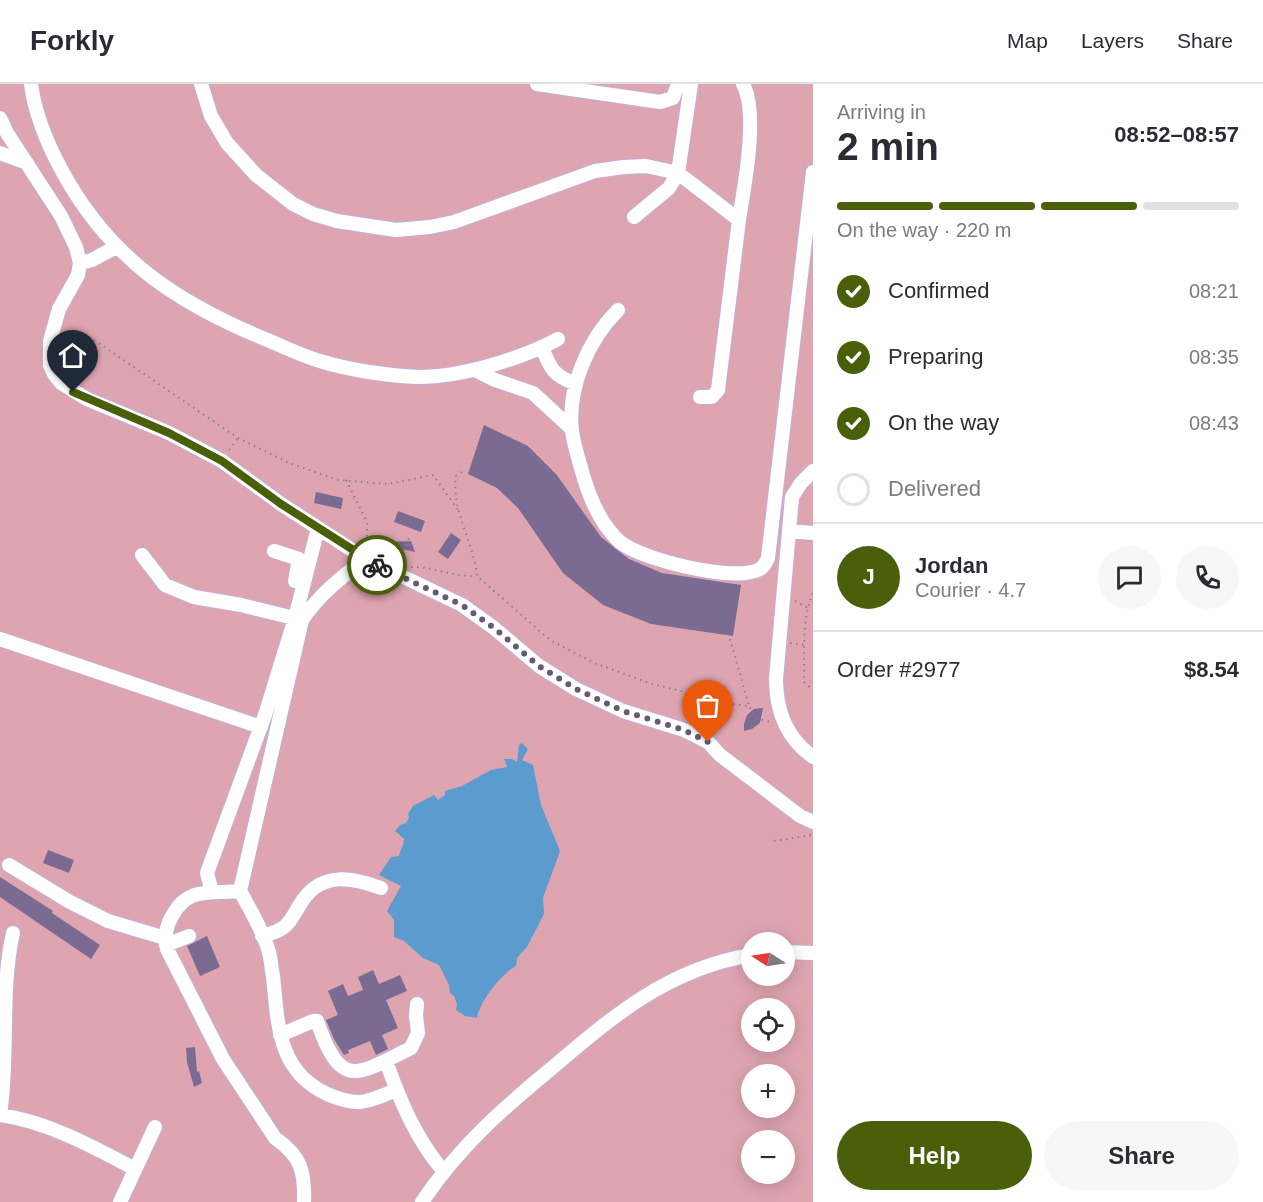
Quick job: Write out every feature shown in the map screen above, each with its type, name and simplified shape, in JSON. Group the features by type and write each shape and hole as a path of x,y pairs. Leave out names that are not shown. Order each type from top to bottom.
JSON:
{"street":[{"path":"31,84 39,118 50,148 76,197 116,247 146,273 186,301 224,322 320,361 354,369 417,377 475,370 542,347 558,339"},
{"path":"201,84 211,116 227,144 256,175 293,204 313,214 368,227 396,230 454,222 594,171 646,166 678,173 739,220"},
{"path":"537,84 622,90 660,102 673,98 678,84"},
{"path":"633,217 669,188 678,173 691,84"},
{"path":"700,397 712,397 718,390 750,129 747,98 743,84"},
{"path":"0,118 7,133 71,234 80,263 74,284 59,309 50,341 50,365 61,382 87,399 150,424 204,451 366,559 462,605 494,628 539,666 576,689 623,711 684,730 708,742 720,755 800,816 813,822"},
{"path":"0,153 27,163"},
{"path":"618,310 593,340 576,384 572,429 592,502 602,520 620,542 650,558 685,567 745,573 760,569 768,558 813,172"},
{"path":"80,263 92,260 116,247"},
{"path":"148,268 162,284"},
{"path":"542,347 548,366 554,372 576,384"},
{"path":"328,358 354,369"},
{"path":"475,370 495,380 533,393 572,429"},
{"path":"813,471 792,497 776,678 776,699 780,714 795,741 813,757"},
{"path":"318,528 295,618 240,891 269,950 280,1035 291,1064 305,1080 321,1091 352,1103 375,1099 396,1090"},
{"path":"789,531 813,532"},
{"path":"212,892 207,873 261,727 295,618 299,559 274,551"},
{"path":"141,555 165,585 174,589 194,597 295,618"},
{"path":"295,618 337,580 366,559"},
{"path":"0,639 261,727"},
{"path":"9,865 70,902 108,921 165,941 189,936"},
{"path":"262,936 278,932 287,926 305,897 317,885 328,880 357,880 381,888"},
{"path":"240,891 197,894 182,901 169,921 165,941 223,1059 274,1138 286,1145 298,1159 304,1182 304,1202"},
{"path":"13,933 4,954 0,994 4,1092 0,1115 71,1136 135,1169"},
{"path":"795,952 813,953"},
{"path":"422,1202 444,1172 492,1118 596,1030 645,994 681,975 711,964 741,958"},
{"path":"280,1035 317,1021 331,1055 340,1067 349,1072 360,1071 411,1048 418,1033 417,1004"},
{"path":"386,1061 409,1120 427,1152 444,1172"},
{"path":"120,1202 155,1127"}],"path":[{"path":"77,334 91,338 238,438 289,463 338,480 388,484 433,475 459,511"},
{"path":"230,449 238,438"},
{"path":"462,472 456,476 454,486 459,511 476,563 477,576"},
{"path":"346,480 367,522 368,531"},
{"path":"394,573 409,538"},
{"path":"394,573 410,567 426,567 459,575 477,576 550,640 594,663 649,683 748,706"},
{"path":"813,593 809,602 806,625 804,682 813,690"},
{"path":"730,639 748,706 756,718 787,728"},
{"path":"774,841 813,835"}],"shaded area":[{"path":"0,84 813,84 813,1202 0,1202"}],"water":[{"path":"522,743 528,749 522,760 533,765 541,805 560,851 543,898 544,914 527,947 517,958 516,966 487,995 477,1018 465,1016 456,1010 457,1004 454,996 450,993 449,985 439,965 423,958 404,941 394,937 394,920 387,911 401,886 379,875 391,857 399,856 404,839 395,831 400,825 406,823 413,806 434,795 438,800 445,795 445,791 462,786 491,770 507,767 504,759 517,762 519,745"}],"building":[{"path":"484,425 528,446 556,474 601,537 629,559 662,573 741,585 733,636 651,624 603,605 563,573 518,508 497,488 468,474"},
{"path":"316,492 343,498 341,509 314,503"},
{"path":"398,511 425,521 421,532 394,522"},
{"path":"451,533 461,540 448,559 438,552"},
{"path":"411,541 415,552 385,545 385,542"},
{"path":"763,708 760,723 744,731 747,715 754,709"},
{"path":"48,850 74,860 69,873 43,863"},
{"path":"0,877 100,945 91,959 0,897"},
{"path":"207,936 220,967 200,976 187,946"},
{"path":"373,970 379,984 400,975 407,991 386,1000 398,1028 382,1035 388,1049 376,1055 370,1041 348,1050 349,1053 344,1055 326,1020 338,1015 328,991 343,984 348,996 363,990 358,977"},
{"path":"195,1047 197,1072 199,1071 202,1083 194,1087 187,1062 186,1048"}],"way so far":[{"path":"377,565 462,605 494,628 539,666 576,689 623,711 684,730 708,742"}],"route":[{"path":"73,392 150,424 222,461 254,486 377,565"}]}
